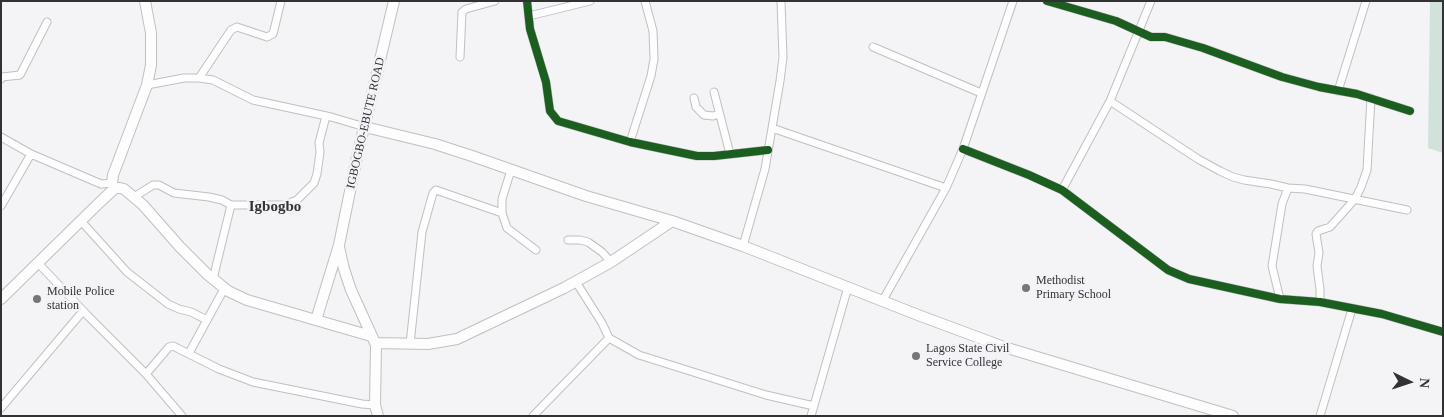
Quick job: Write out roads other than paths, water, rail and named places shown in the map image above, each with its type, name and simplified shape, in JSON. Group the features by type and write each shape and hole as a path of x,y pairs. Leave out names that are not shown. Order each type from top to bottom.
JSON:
{"main road":[{"path":"1,299 81,221 113,186 113,175 147,85 151,65 152,33 145,1"},
{"name":"IGBOGBO-EBUTE ROAD","path":"316,320 339,245 394,1"},
{"path":"365,126 435,144 586,196 672,221 743,246 1004,347 1233,416"},
{"path":"113,186 120,188 143,205 180,247 224,289 247,300 316,320 373,340 405,344 428,344 457,339 576,282 611,262 672,221"},
{"name":"IGBOGBO-EBUTE ROAD","path":"339,245 351,290 373,340"},
{"path":"373,340 375,405 378,416"}],"street":[{"path":"199,78 231,30 237,27 267,37 273,34 281,1"},
{"path":"460,57 462,12 466,9 495,1"},
{"path":"527,1 530,29 546,82 550,111 558,121 630,142 697,156 768,150"},
{"path":"529,16 590,1"},
{"path":"630,142 649,85 654,59 653,31 645,1"},
{"path":"743,246 765,170 772,128 783,56 781,1"},
{"path":"883,300 946,188 963,149 1013,1"},
{"path":"1047,1 1108,18 1151,37 1165,37 1203,48 1282,77 1371,98 1410,111"},
{"path":"1062,190 1110,101 1151,1"},
{"path":"1338,91 1366,1"},
{"path":"1,78 20,75 47,22"},
{"path":"873,48 981,93"},
{"path":"147,85 184,78 213,80 253,100 365,126"},
{"path":"714,92 730,154"},
{"path":"694,98 696,107 704,115 713,116 719,114"},
{"path":"1320,302 1316,234 1318,231 1330,227 1355,199 1367,170 1371,98"},
{"path":"1110,101 1198,159 1220,171 1244,180 1305,189 1407,210"},
{"path":"134,197 152,185 160,185 174,193 215,198 231,205 284,205 297,200 314,183 320,152 319,143 326,116"},
{"path":"772,128 946,188"},
{"path":"1,137 31,154 101,184 113,186"},
{"path":"963,149 1062,190 1168,270 1189,279 1280,299 1320,302 1382,314 1443,332"},
{"path":"1,206 31,154"},
{"path":"511,170 502,199 502,213 507,228 536,250"},
{"path":"1280,299 1272,266 1282,204 1288,188"},
{"path":"405,344 422,232 433,193 436,190 502,213"},
{"path":"213,279 231,205"},
{"path":"81,221 127,272 168,304 207,320"},
{"path":"568,240 588,242 602,252 611,262"},
{"path":"37,262 146,374 179,415"},
{"path":"576,282 609,338 639,355 766,395 814,406"},
{"path":"811,416 848,287"},
{"path":"189,353 224,289"},
{"path":"1320,416 1352,309"},
{"path":"1,408 83,311"},
{"path":"533,416 609,338"},
{"path":"146,374 169,347 173,346 218,369 264,386 375,405"}],"place":[{"name":"Methodist Primary School","path":"1026,288"},
{"name":"Mobile Police station","path":"37,299"},
{"name":"Lagos State Civil Service College","path":"916,356"}],"district":[{"name":"Igbogbo","path":"275,207"}]}
